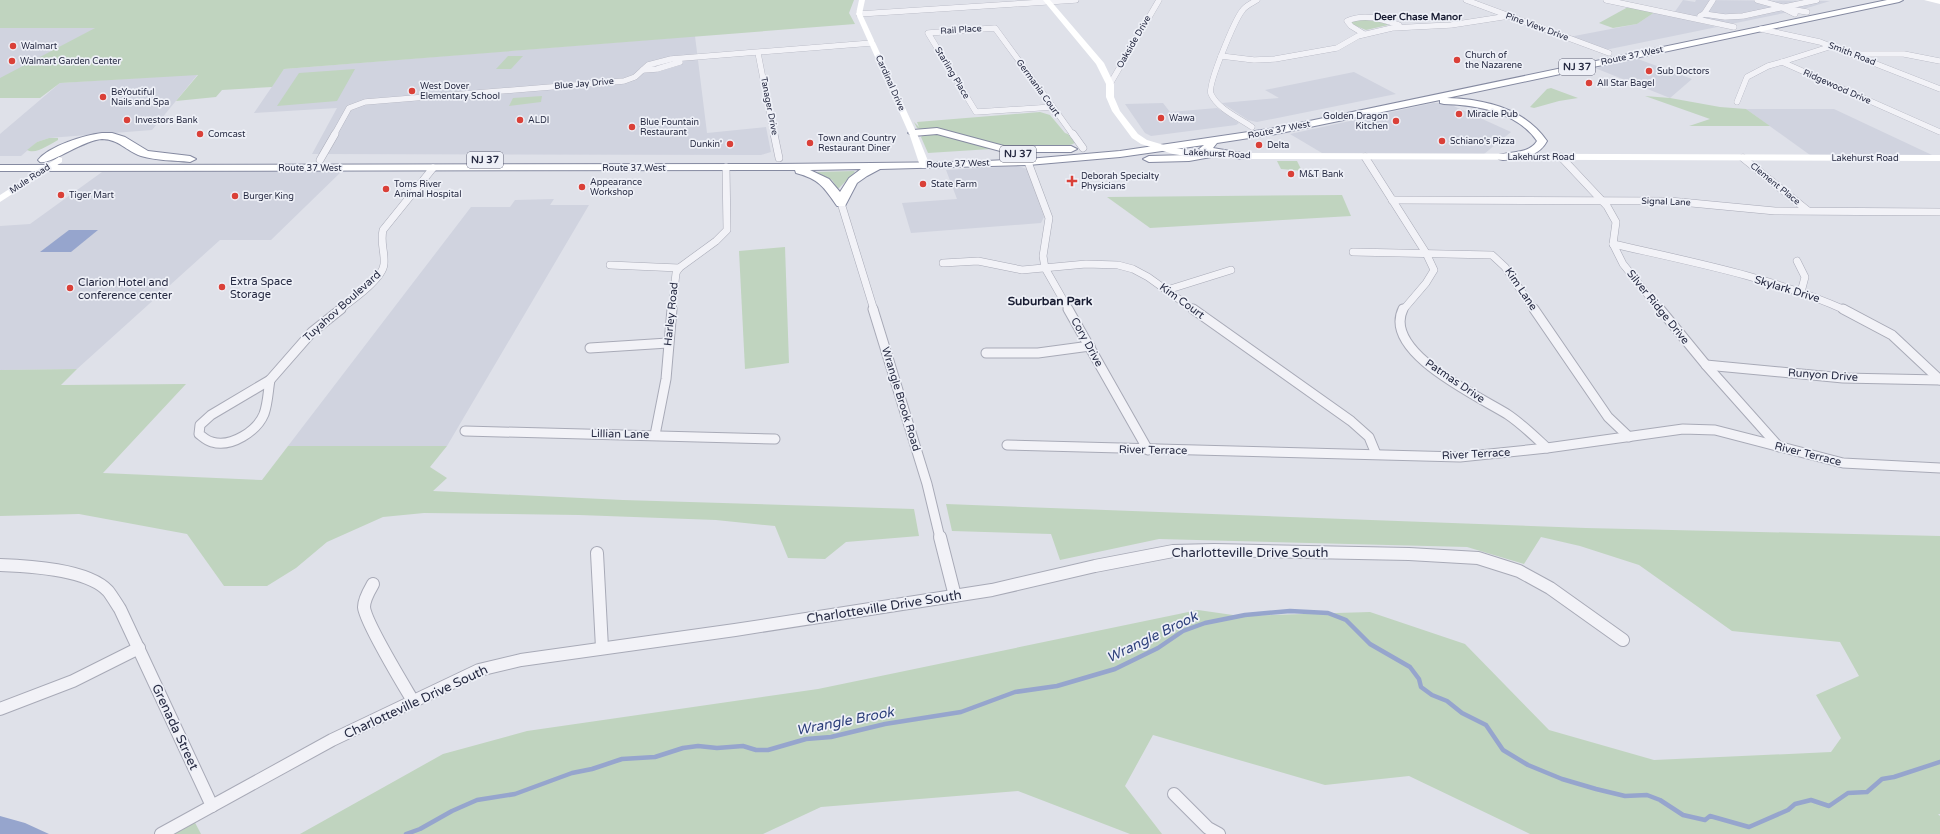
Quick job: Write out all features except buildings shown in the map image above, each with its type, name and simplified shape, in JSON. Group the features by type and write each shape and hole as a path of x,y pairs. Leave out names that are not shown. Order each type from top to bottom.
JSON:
{"highway":[{"name":"Route 37 West","path":"0,168 31,168 60,160 778,163 1028,162 1077,152 1252,127 1379,102 1865,0"},
{"name":"Route 37 West","path":"0,160 46,164 433,168 726,167 778,163 897,166 924,162 1022,154 1161,148 1229,139 1899,0"},
{"path":"1393,106 1452,101 1488,106 1512,116 1538,134 1542,141 1535,150 1503,157"},
{"path":"913,133 937,131 1004,149 1189,158 1207,155"},
{"path":"46,164 71,143 109,137 122,139 137,150 147,154 192,160"},
{"path":"1229,139 1209,145 1205,148 1218,153 1244,156"},
{"path":"778,163 822,179 831,186 841,203"},
{"path":"841,203 851,182 863,172 897,166"}],"main road":[{"path":"859,14 862,0"},
{"path":"1927,0 1940,2"},
{"path":"1047,1 1100,63 1110,84 1110,97 1116,111 1135,136 1144,142"},
{"name":"Cardinal Drive","path":"859,14 913,133 924,162"},
{"name":"Lakehurst Road","path":"1144,142 1161,148 1207,155 1244,156 1940,158"},
{"name":"Mule Road","path":"0,199 46,164"},
{"name":"Mule Road","path":"0,188 31,168"}],"street":[{"path":"859,14 1076,0"},
{"name":"Oakside Drive","path":"1110,84 1159,0"},
{"path":"1252,127 1219,105 1212,94 1210,87 1221,56 1242,10 1258,0"},
{"name":"Pine View Drive","path":"1466,0 1609,53"},
{"path":"1606,0 1623,2 1734,27"},
{"path":"1695,19 1704,14 1712,0"},
{"path":"1757,0 1783,8 1807,12"},
{"path":"1704,14 1738,17 1817,0"},
{"path":"1783,8 1795,14"},
{"path":"1221,56 1254,60 1275,59 1337,48 1364,34 1404,26 1451,26 1509,16"},
{"path":"1364,34 1351,26 1348,22 1355,18 1370,18 1404,26"},
{"name":"Rail Place","path":"928,33 994,28"},
{"name":"Germania Court","path":"994,28 1053,107 1077,152"},
{"name":"Smith Road","path":"1761,29 1810,39 1832,46 1940,89"},
{"name":"Starling Place","path":"928,33 974,110 978,113 1053,107"},
{"name":"Blue Jay Drive","path":"320,160 349,108 358,104 624,81 635,77 648,65 657,62 688,58 872,43"},
{"name":"Ridgewood Drive","path":"1782,62 1832,46"},
{"name":"Tanager Drive","path":"758,53 778,163"},
{"path":"1852,54 1904,54 1940,61"},
{"path":"1736,102 1747,77 1768,66 1782,62"},
{"name":"Ridgewood Drive","path":"1782,62 1940,132"},
{"name":"Patmas Drive","path":"1365,157 1426,253 1434,270 1431,278 1402,309 1398,322 1401,335 1412,350 1431,367 1520,423 1547,448"},
{"path":"1561,157 1607,206 1616,222 1613,244"},
{"name":"Clement Place","path":"1743,158 1807,210"},
{"name":"Cory Drive","path":"1028,162 1049,218 1047,239 1043,256 1046,268 1148,450"},
{"name":"Harley Road","path":"655,435 666,379 668,343 676,273 679,268 716,241 727,230 726,167"},
{"name":"Tuyahov Boulevard","path":"270,380 264,415 255,428 250,432 229,442 214,443 206,440 199,434 200,425 211,415 270,380 293,352 320,325 354,299 380,273 384,267 384,255 381,242 383,230 433,168"},
{"name":"Signal Lane","path":"1392,200 1670,201 1775,210 1940,212"},
{"name":"Wrangle Brook Road","path":"841,203 927,484 955,596"},
{"name":"Skylark Drive","path":"1613,244 1714,268 1800,292 1846,309 1887,332 1940,380"},
{"name":"Silver Ridge Drive","path":"1613,244 1623,264 1706,365 1779,447"},
{"name":"Kim Lane","path":"1353,252 1492,255 1501,262 1608,417 1629,437"},
{"name":"Kim Court","path":"943,263 974,261 1024,270 1090,263 1114,264 1141,272 1351,421 1369,437 1376,454"},
{"path":"1797,261 1805,277 1800,292"},
{"path":"610,265 679,268"},
{"path":"1166,290 1231,270"},
{"path":"590,348 668,343"},
{"path":"986,353 1038,353 1090,346"},
{"name":"Runyon Drive","path":"1706,365 1740,367 1843,378 1940,380"},
{"name":"River Terrace","path":"1007,446 1460,457 1547,448 1683,429 1715,430 1843,463 1940,468"},
{"name":"Lillian Lane","path":"465,432 655,435 775,439"},
{"name":"Charlotteville Drive South","path":"160,834 332,740 413,700 479,670 521,660 992,590 1095,566 1174,551 1214,550 1393,554 1478,558 1519,572 1550,588 1623,640"},
{"path":"597,553 602,648"},
{"name":"Grenada Street","path":"0,565 38,566 88,578 106,590 116,602 139,648 212,806"},
{"path":"373,584 365,599 364,608 371,625 413,700"},
{"path":"0,709 73,681 139,648"},
{"path":"1174,794 1208,828 1219,834"}],"shaded area":[{"path":"1683,0 1695,2 1696,0 1830,1 1804,9 1731,24 1674,13"},
{"path":"1655,12 1717,27 1610,49 1569,37 1637,24"},
{"path":"0,28 96,28 0,79"},
{"path":"695,36 707,133 766,127 771,152 761,155 312,154 337,108 254,113 284,69"},
{"path":"1638,59 1692,79 1670,98 1595,68"},
{"path":"1354,72 1396,94 1257,122 1248,120 1222,103 1279,98 1265,90"},
{"path":"198,74 152,130 49,138 37,142 21,156 0,156 0,134 60,83"},
{"path":"1163,103 1170,112 1217,108 1239,123 1236,125 1151,136 1145,133 1125,104"},
{"path":"1433,103 1447,103 1511,132 1484,154 1322,153 1290,134"},
{"path":"1746,109 1834,109 1932,155 1810,155"},
{"path":"1018,166 1027,169 1044,217 1041,223 911,233 902,203 957,199 946,170"},
{"path":"342,171 271,240 220,240 77,369 0,370 0,226 30,224 102,172"},
{"path":"554,199 550,205 589,205 447,446 288,446 471,207 510,207 515,200"}],"green space":[{"path":"0,0 854,0 849,13 855,24 284,69 272,87 222,90 216,97 176,101 198,75 60,83 40,98 0,98 0,78 95,28 0,28"},
{"path":"1628,7 1655,12 1637,24 1613,28 1599,23"},
{"path":"1368,19 1388,25 1366,30 1351,24 1352,21"},
{"path":"508,56 523,56 511,69 496,69"},
{"path":"355,69 337,101 277,106 299,73"},
{"path":"1551,88 1578,98 1559,101 1534,108 1530,107 1547,89"},
{"path":"542,96 541,102 509,106 513,98"},
{"path":"1645,96 1670,98 1720,107 1746,109 1770,126 1689,126 1710,119"},
{"path":"1040,112 1050,115 1075,143 1070,145 1013,148 921,130 917,128 914,122 919,127 917,122"},
{"path":"937,133 991,149 928,153 921,137 923,135"},
{"path":"49,138 58,138 58,140 39,150 27,150 37,142"},
{"path":"1277,161 1297,161 1302,171 1281,169"},
{"path":"816,172 855,172 838,189 832,180"},
{"path":"1342,195 1351,216 1150,228 1107,197"},
{"path":"785,247 789,363 745,369 739,251"},
{"path":"77,369 61,385 186,384 103,473 262,480 288,446 447,446 430,467 447,478 433,491 623,500 914,509 919,536 846,542 825,559 788,558 775,526 716,520 579,515 424,513 383,517 327,542 296,568 267,586 224,586 187,534 79,514 0,516 0,370"},
{"path":"946,504 1586,528 1940,536 1940,814 1938,814 1940,816 1940,834 1530,834 1409,776 1325,785 1153,735 1125,786 1162,834 1130,834 1018,791 821,807 763,834 300,834 443,754 527,731 818,689 1198,610 1240,616 1370,612 1465,644 1549,730 1654,760 1831,752 1841,738 1816,695 1859,676 1840,642 1732,631 1639,565 1580,546 1541,537 1524,564 1467,547 1159,539 1060,560 1051,534 952,531"},
{"path":"192,817 201,834 160,834"}],"water":[{"path":"69,230 98,230 71,252 40,252"},
{"path":"0,816 25,823 49,834 0,834"}],"waterway":[{"name":"Wrangle Brook","path":"406,834 420,829 452,811 477,800 515,794 572,773 592,769 622,759 655,757 683,748 698,746 717,748 743,746 756,750 768,750 806,739 831,737 885,724 961,712 1015,692 1057,686 1115,669 1158,648 1183,631 1205,623 1245,615 1290,611 1328,613 1346,620 1370,644 1410,667 1419,679 1421,687 1432,695 1447,701 1462,713 1486,725 1503,750 1528,765 1562,779 1596,789 1625,796 1647,795 1660,800 1683,815 1705,820 1710,816 1749,827 1788,810 1795,804 1811,800 1829,806 1848,793 1867,792 1882,779 1894,777 1940,762"}],"place":[{"name":"Walmart","path":"13,46"},
{"name":"Church of the Nazarene","path":"1457,60"},
{"name":"Walmart Garden Center","path":"12,61"},
{"name":"Sub Doctors","path":"1649,71"},
{"name":"All Star Bagel","path":"1589,83"},
{"name":"West Dover Elementary School","path":"412,91"},
{"name":"BeYoutiful Nails and Spa","path":"103,97"},
{"name":"Miracle Pub","path":"1459,114"},
{"name":"Wawa","path":"1161,118"},
{"name":"Investors Bank","path":"127,120"},
{"name":"ALDI","path":"520,120"},
{"name":"Golden Dragon Kitchen","path":"1396,121"},
{"name":"Blue Fountain Restaurant","path":"632,127"},
{"name":"Comcast","path":"200,134"},
{"name":"Schiano's Pizza","path":"1442,141"},
{"name":"Town and Country Restaurant Diner","path":"810,143"},
{"name":"Dunkin'","path":"730,144"},
{"name":"Delta","path":"1259,145"},
{"name":"M&T Bank","path":"1291,174"},
{"name":"Deborah Specialty Physicians","path":"1072,181"},
{"name":"State Farm","path":"923,184"},
{"name":"Appearance Workshop","path":"582,187"},
{"name":"Toms River Animal Hospital","path":"386,189"},
{"name":"Tiger Mart","path":"61,195"},
{"name":"Burger King","path":"235,196"},
{"name":"Extra Space Storage","path":"222,287"},
{"name":"Clarion Hotel and conference center","path":"70,288"}],"district":[{"name":"Deer Chase Manor","path":"1418,17"},
{"name":"Suburban Park","path":"1050,301"}]}
